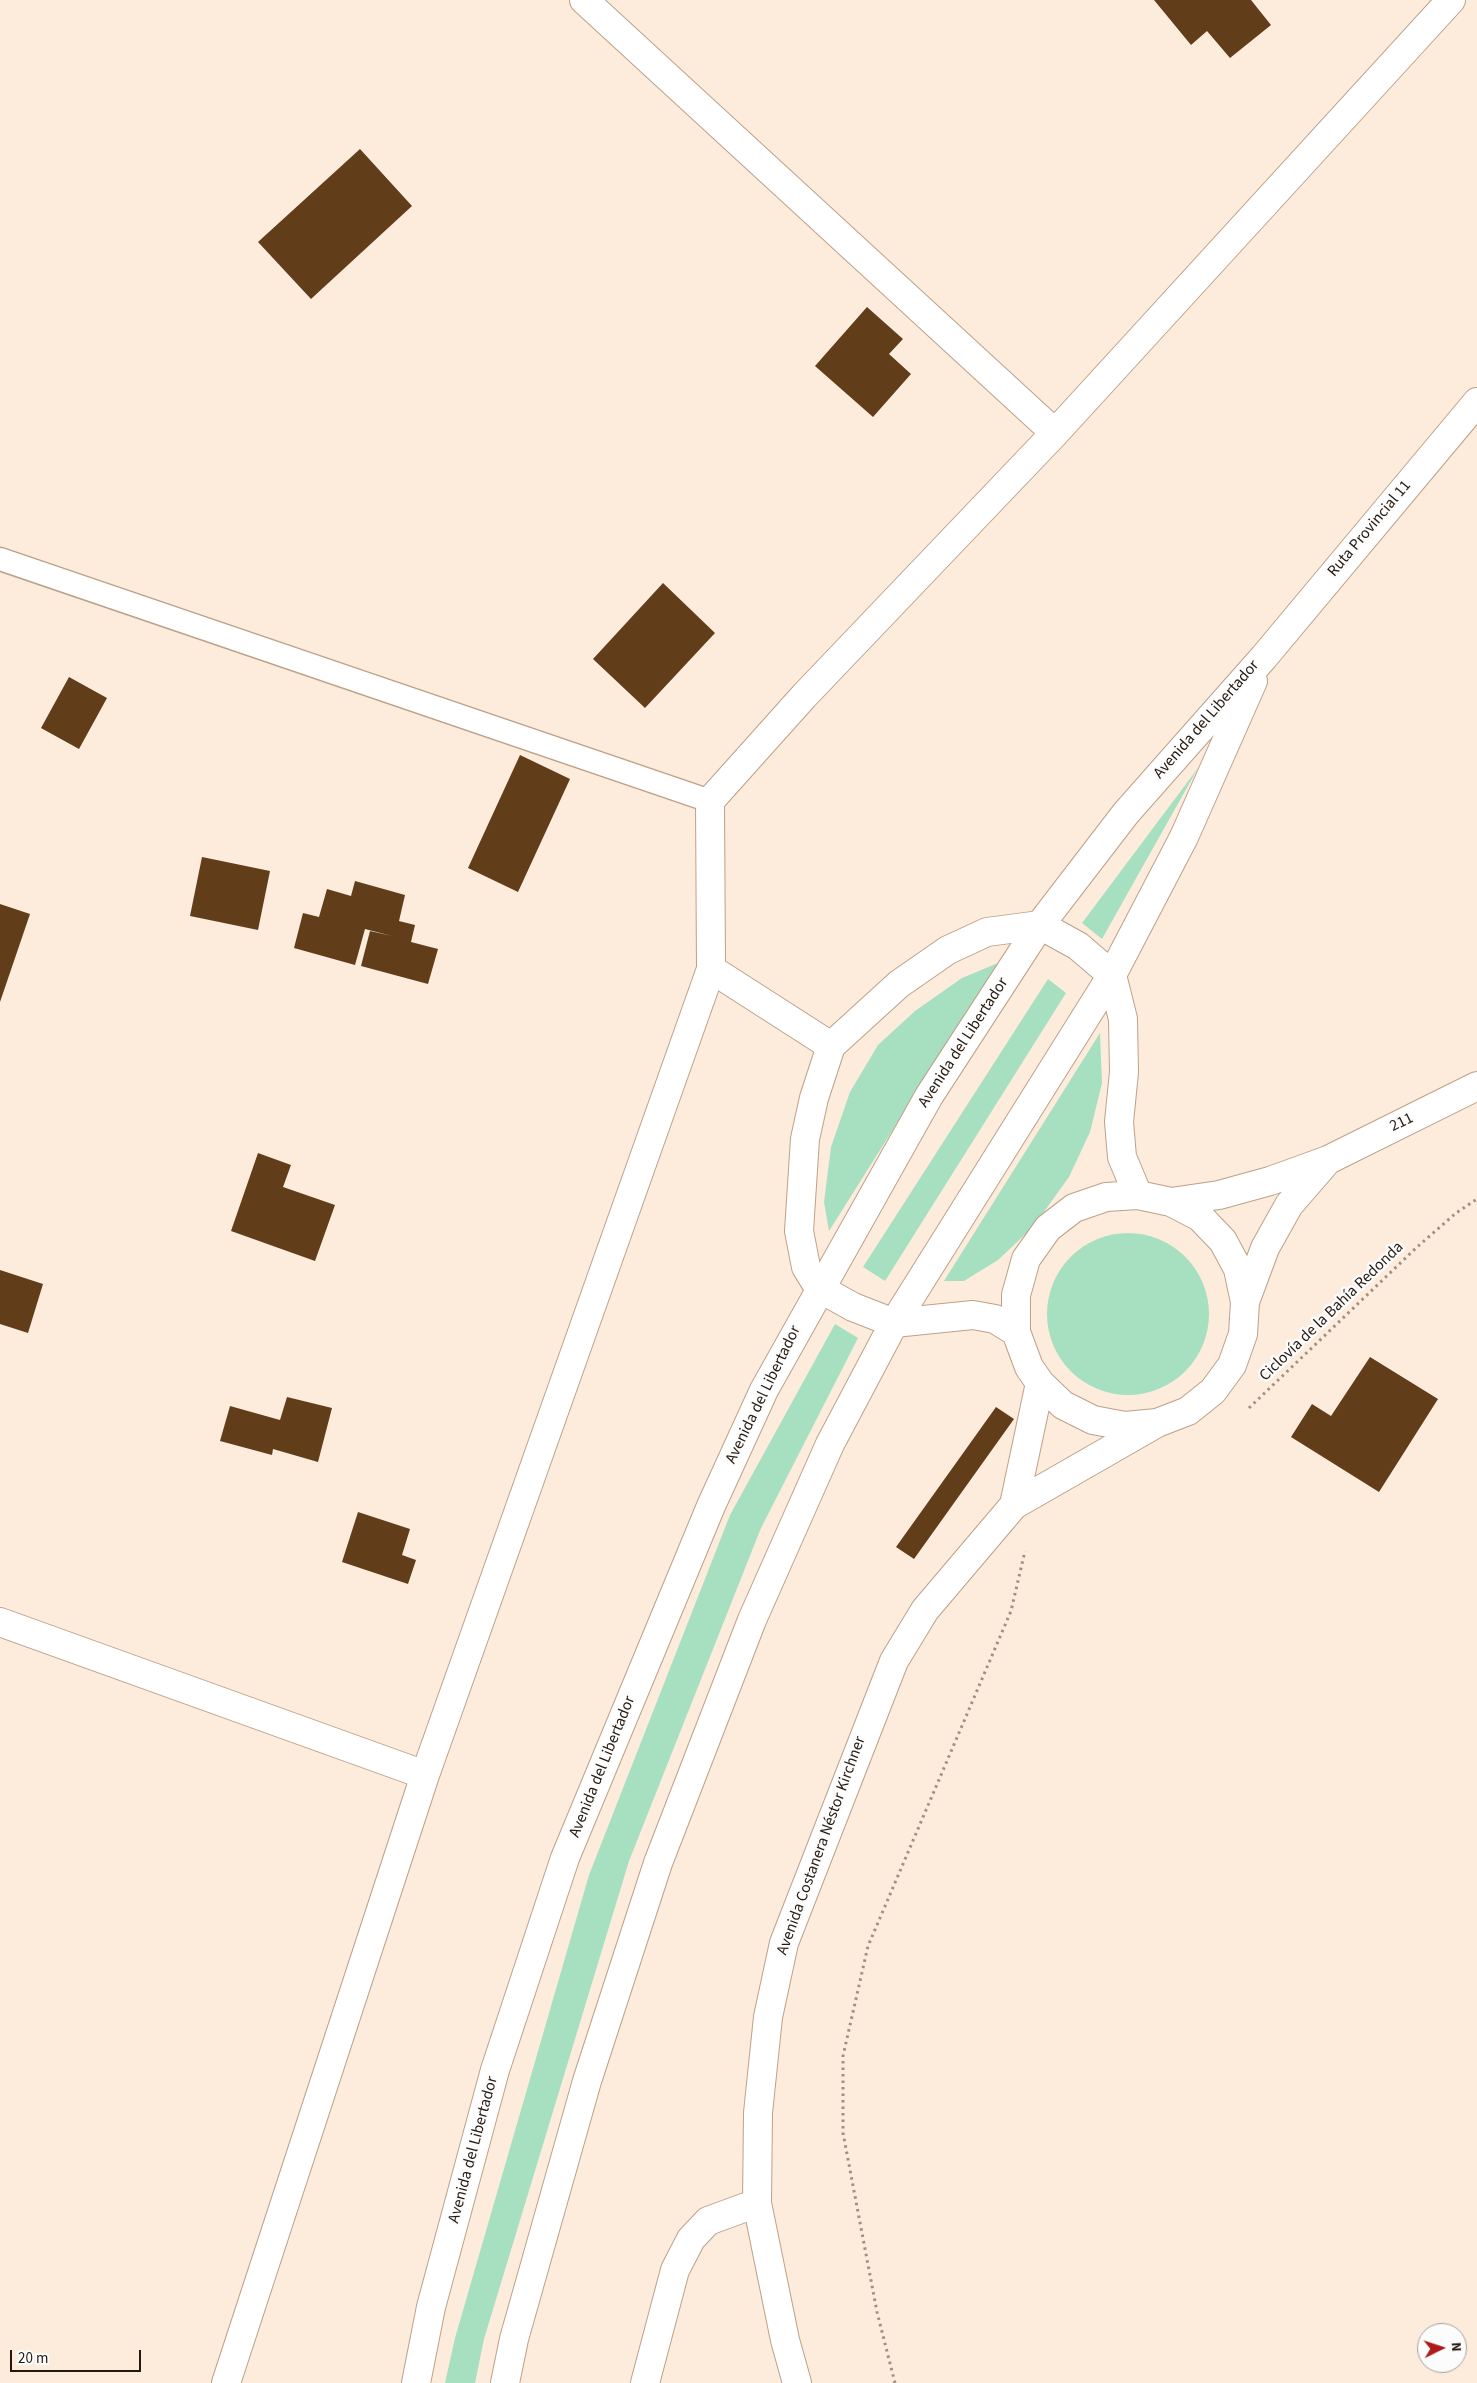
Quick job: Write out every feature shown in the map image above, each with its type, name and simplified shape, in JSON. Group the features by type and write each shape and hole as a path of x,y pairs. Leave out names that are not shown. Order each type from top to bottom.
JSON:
{"street":[{"path":"584,0 1055,433"},
{"path":"226,2383 426,1775 711,969 710,800 804,696 1055,433 1452,0"},
{"name":"Ruta Provincial 11","path":"1264,657 1477,402"},
{"name":"Avenida del Libertador","path":"416,2383 431,2307 495,2070 566,1858 711,1506 764,1390 819,1288 929,1096 1040,925 1126,813 1264,657"},
{"name":"Avenida del Libertador","path":"505,2383 514,2339 587,2081 658,1863 756,1612 830,1444 894,1323 1112,975 1184,837 1264,657"},
{"path":"1016,1332 995,1320 973,1315 894,1323 853,1307 819,1288 806,1267 799,1231 805,1140 814,1098 831,1046 899,984 948,950 987,932 1040,925 1078,946 1112,975 1123,1019 1124,1072 1119,1122 1122,1156 1138,1195"},
{"path":"711,969 831,1046"},
{"name":"211","path":"1171,1202 1220,1196 1270,1181 1328,1160 1477,1086"},
{"name":"211","path":"1245,1302 1266,1248 1289,1205 1328,1160"},
{"path":"1014,1505 1157,1423 1188,1411 1213,1391 1218,1384 1232,1364 1243,1334 1245,1302 1238,1269 1223,1240 1200,1217 1171,1202 1138,1195 1106,1197 1074,1208 1048,1228 1026,1259 1016,1295 1016,1332 1029,1367 1040,1383 1064,1405 1093,1420 1125,1426 1157,1423"},
{"name":"Avenida Costanera Néstor Kirchner","path":"797,2383 785,2340 757,2203 758,2113 768,2017 784,1943 894,1661 925,1610 1014,1505 1040,1383"},
{"path":"0,1622 426,1775"},
{"path":"645,2383 674,2270 691,2239 708,2221 757,2203"}],"lane":[{"path":"0,559 710,800"}],"path":[{"name":"Ciclovía de la Bahía Redonda","path":"1246,1410 1416,1248 1477,1199"},
{"path":"896,2383 877,2312 843,2133 843,2056 868,1946 1012,1611 1026,1549"}],"green space":[{"path":"1198,768 1102,939 1082,923"},
{"path":"998,963 829,1231 824,1202 831,1147 850,1092 878,1045 915,1011 962,978"},
{"path":"1048,979 1066,993 885,1281 863,1267"},
{"path":"1100,1033 1102,1083 1090,1132 1069,1177 1033,1227 998,1260 964,1281 944,1281"},
{"path":"1120,1233 1136,1233 1159,1239 1179,1251 1191,1263 1203,1283 1209,1306 1209,1322 1203,1345 1191,1365 1179,1377 1159,1389 1136,1395 1120,1395 1097,1389 1077,1377 1065,1365 1053,1345 1047,1322 1047,1306 1053,1283 1065,1263 1077,1251 1097,1239"},
{"path":"835,1324 858,1338 761,1528 629,1861 484,2339 475,2383 445,2383 455,2338 589,1875 730,1515"}],"building":[{"path":"1154,0 1251,0 1271,25 1230,58 1207,31 1191,45"},
{"path":"360,149 412,206 311,299 258,242"},
{"path":"867,307 903,339 889,354 911,374 873,417 815,366"},
{"path":"663,583 715,633 645,708 593,659"},
{"path":"69,677 107,698 79,749 41,728"},
{"path":"520,755 570,779 518,892 468,868"},
{"path":"202,857 270,871 258,930 190,916"},
{"path":"355,881 405,895 399,921 415,925 411,942 438,949 428,984 361,966 370,931 392,936 365,929 355,965 294,948 303,913 319,917 327,889 351,896"},
{"path":"0,904 30,914 0,1002"},
{"path":"258,1153 291,1165 283,1187 335,1205 315,1261 231,1231"},
{"path":"0,1270 43,1284 28,1333 0,1324"},
{"path":"1370,1357 1438,1399 1379,1492 1291,1437 1312,1404 1331,1416"},
{"path":"287,1397 332,1408 318,1462 273,1449 272,1455 220,1441 230,1406 280,1420"},
{"path":"996,1407 1014,1419 914,1559 896,1547"},
{"path":"358,1512 410,1529 402,1555 416,1560 408,1584 342,1562"}]}
